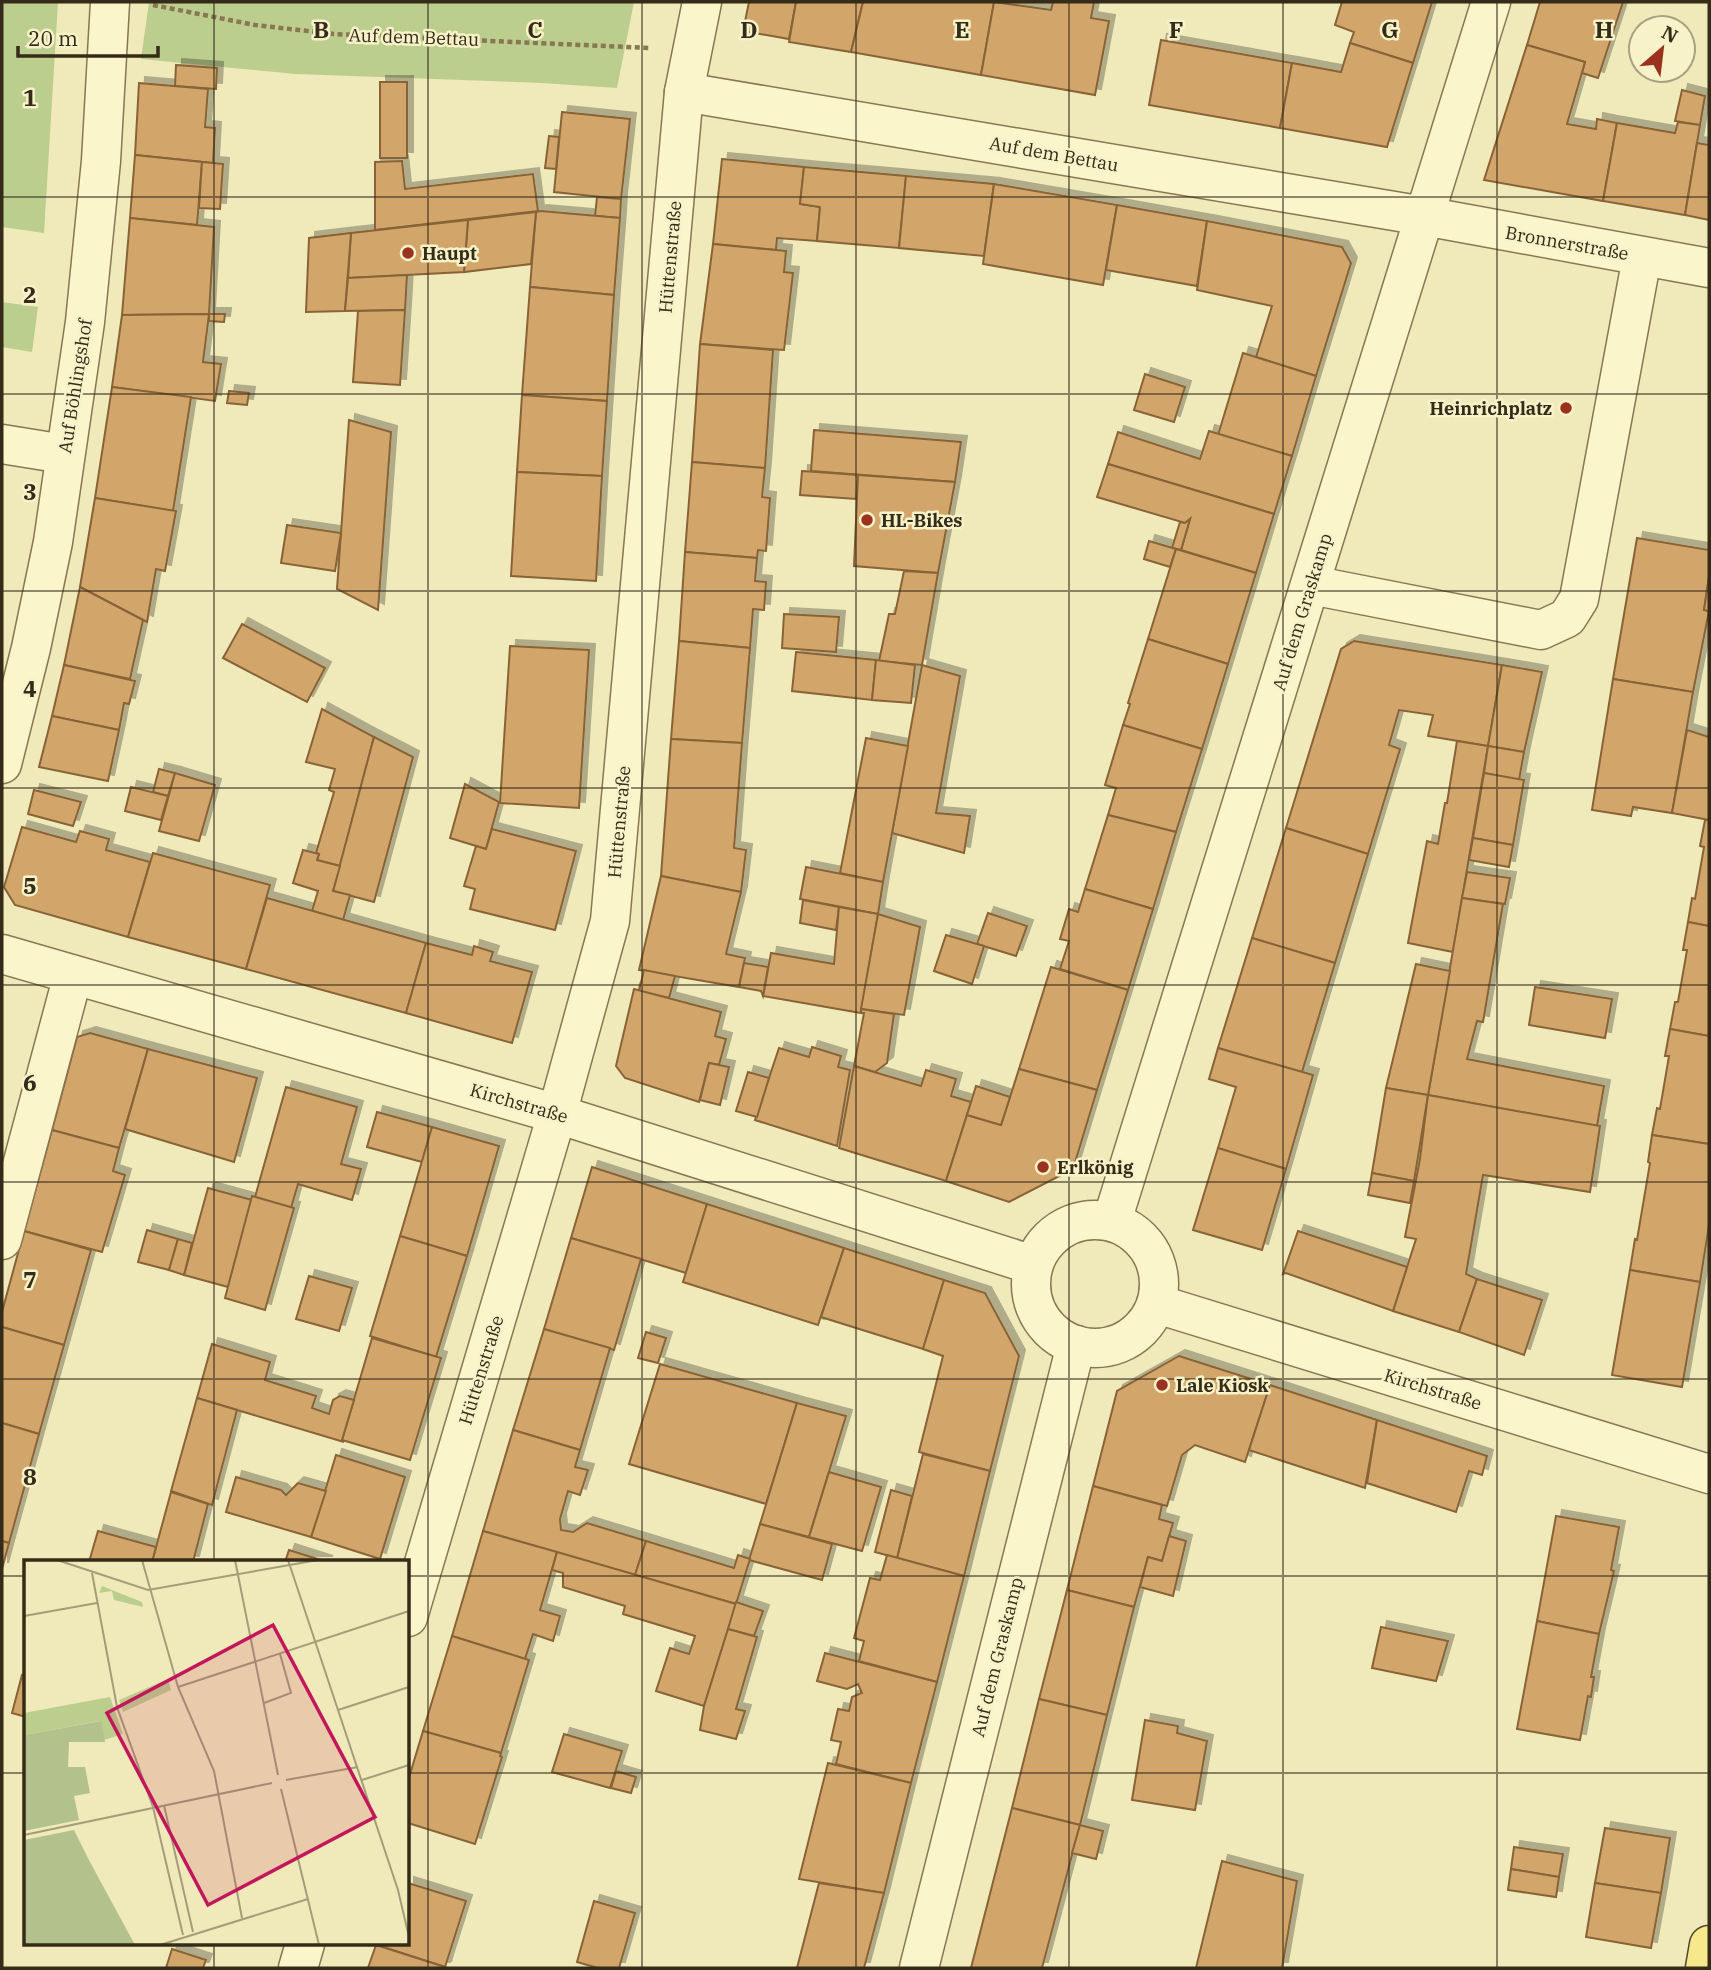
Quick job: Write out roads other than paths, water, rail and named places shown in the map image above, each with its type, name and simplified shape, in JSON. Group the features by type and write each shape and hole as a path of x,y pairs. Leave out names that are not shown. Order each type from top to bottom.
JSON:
{"main road":[{"path":"1705,1968 1709,1945"}],"street":[{"name":"Auf Böhlingshof","path":"2,764 31,648 53,542 87,309 110,2"},
{"name":"Hüttenstraße","path":"410,1610 557,1114 610,921 688,75 702,2"},
{"name":"Auf dem Graskamp","path":"1112,1221 1491,2"},
{"name":"Auf dem Bettau","path":"688,75 1424,216"},
{"name":"Bronnerstraße","path":"1424,216 1709,268"},
{"path":"1311,585 1541,630 1567,618 1578,599 1642,257"},
{"path":"2,444 64,454"},
{"name":"Kirchstraße","path":"2,954 557,1114 1032,1265"},
{"path":"2,1240 73,975"},
{"path":"1092,1219 1112,1221 1131,1230 1146,1245 1156,1263 1160,1283 1157,1304 1147,1322 1133,1337 1114,1346 1094,1349 1056,1336 1042,1322 1033,1304 1029,1284 1032,1265 1041,1247 1055,1232 1073,1222 1092,1219"},
{"name":"Kirchstraße","path":"1157,1304 1709,1474"},
{"name":"Auf dem Graskamp","path":"919,1968 1076,1345"},
{"path":"298,1968 304,1946"}],"place":[{"name":"Haupt","path":"408,253"},
{"name":"Heinrichplatz","path":"1566,408"},
{"name":"HL-Bikes","path":"867,520"},
{"name":"Erlkönig","path":"1043,1167"},
{"name":"Lale Kiosk","path":"1162,1385"}]}
